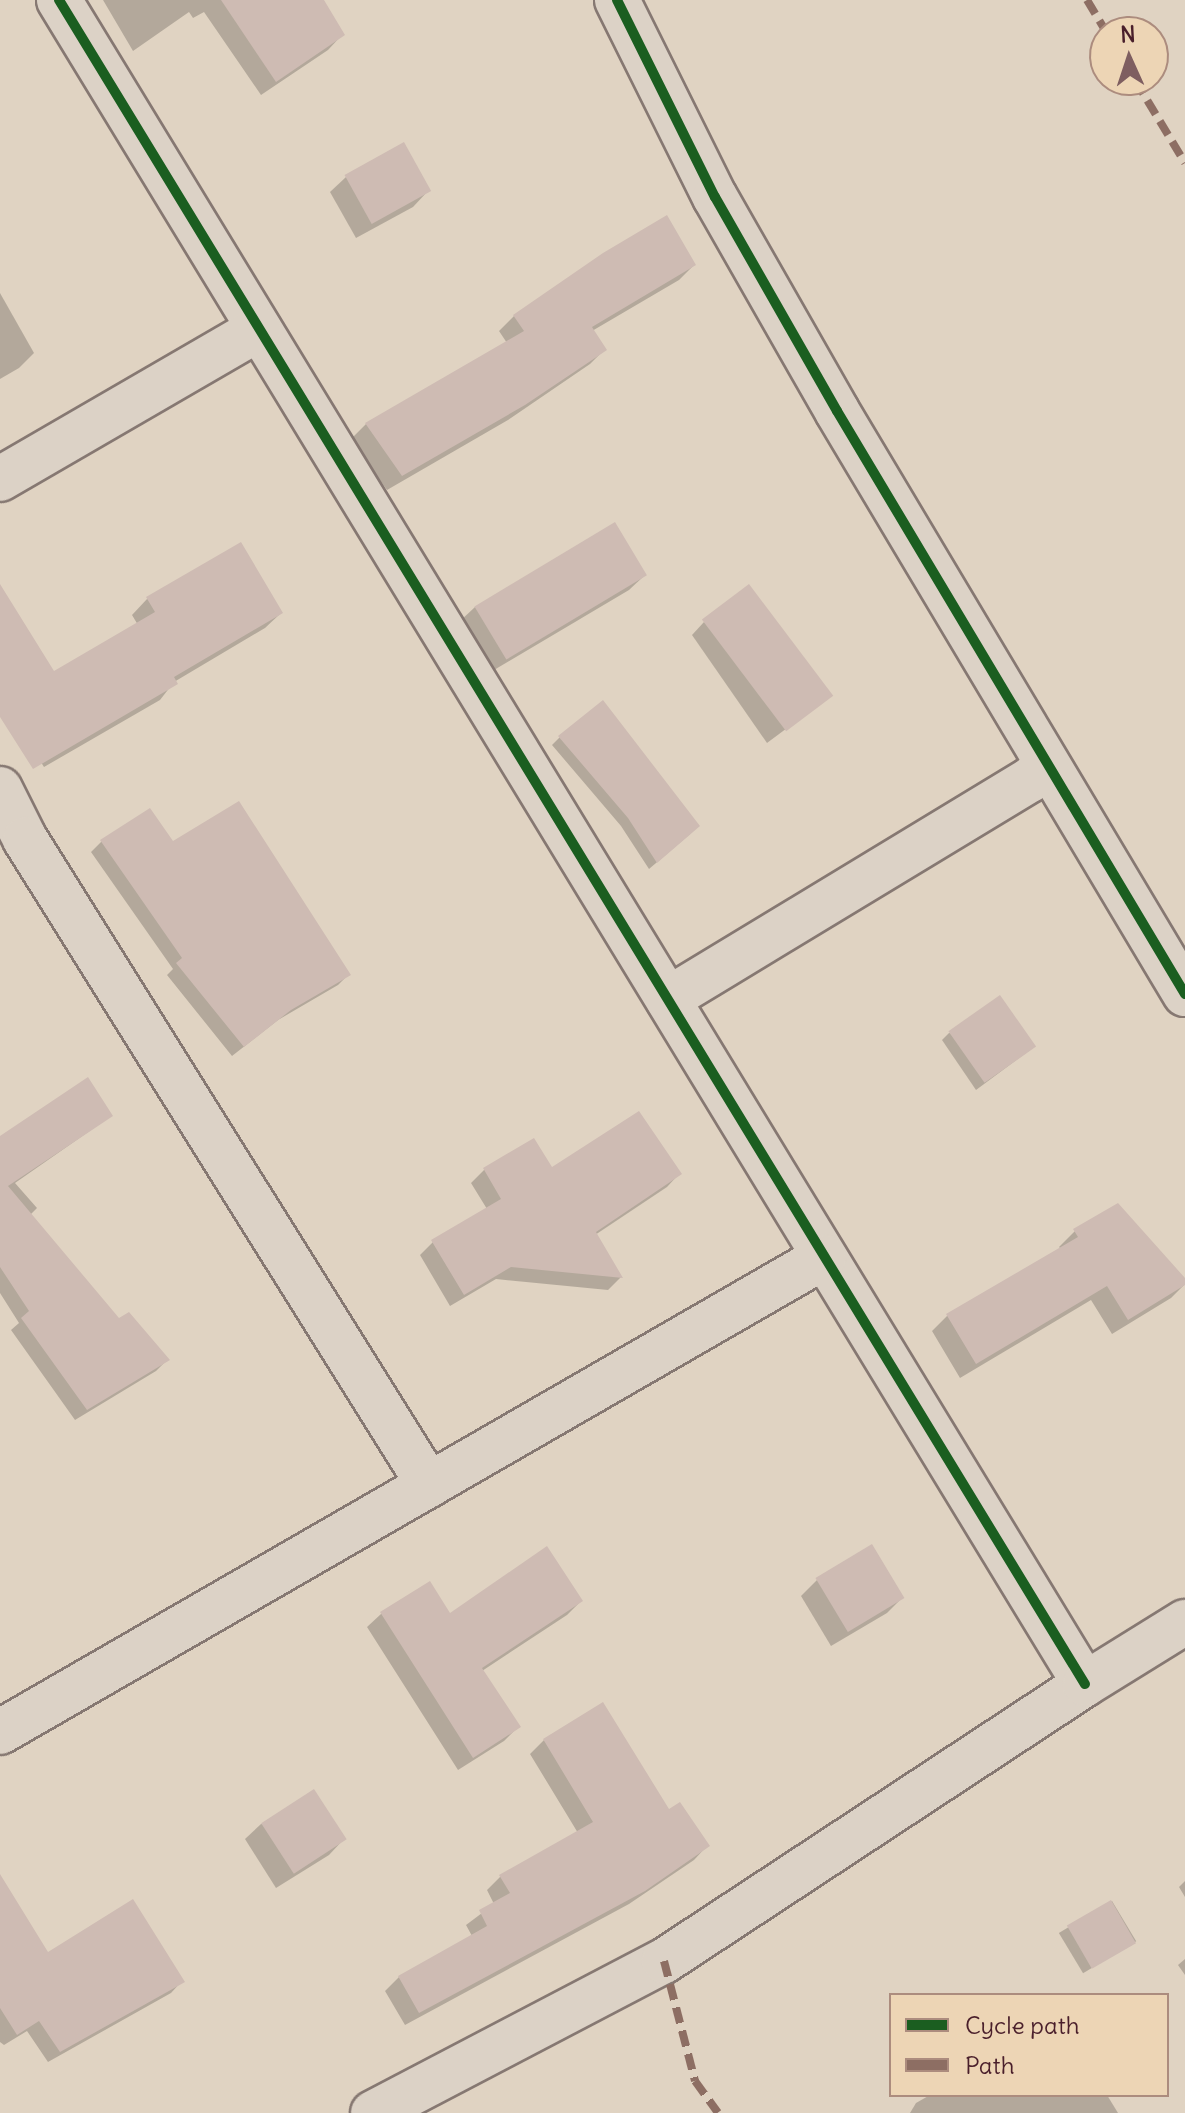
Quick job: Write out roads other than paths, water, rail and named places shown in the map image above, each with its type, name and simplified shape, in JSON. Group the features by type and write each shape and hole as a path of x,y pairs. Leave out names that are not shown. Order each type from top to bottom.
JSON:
{"street":[{"path":"59,0 1085,1684"},
{"path":"617,0 715,197 1046,765 1185,994"},
{"path":"0,479 259,329"},
{"path":"668,999 1017,789 1046,765"},
{"path":"0,789 33,852 429,1485"},
{"path":"6,1716 429,1485 824,1257"},
{"path":"373,2113 664,1961 1085,1684 1185,1622"}]}
